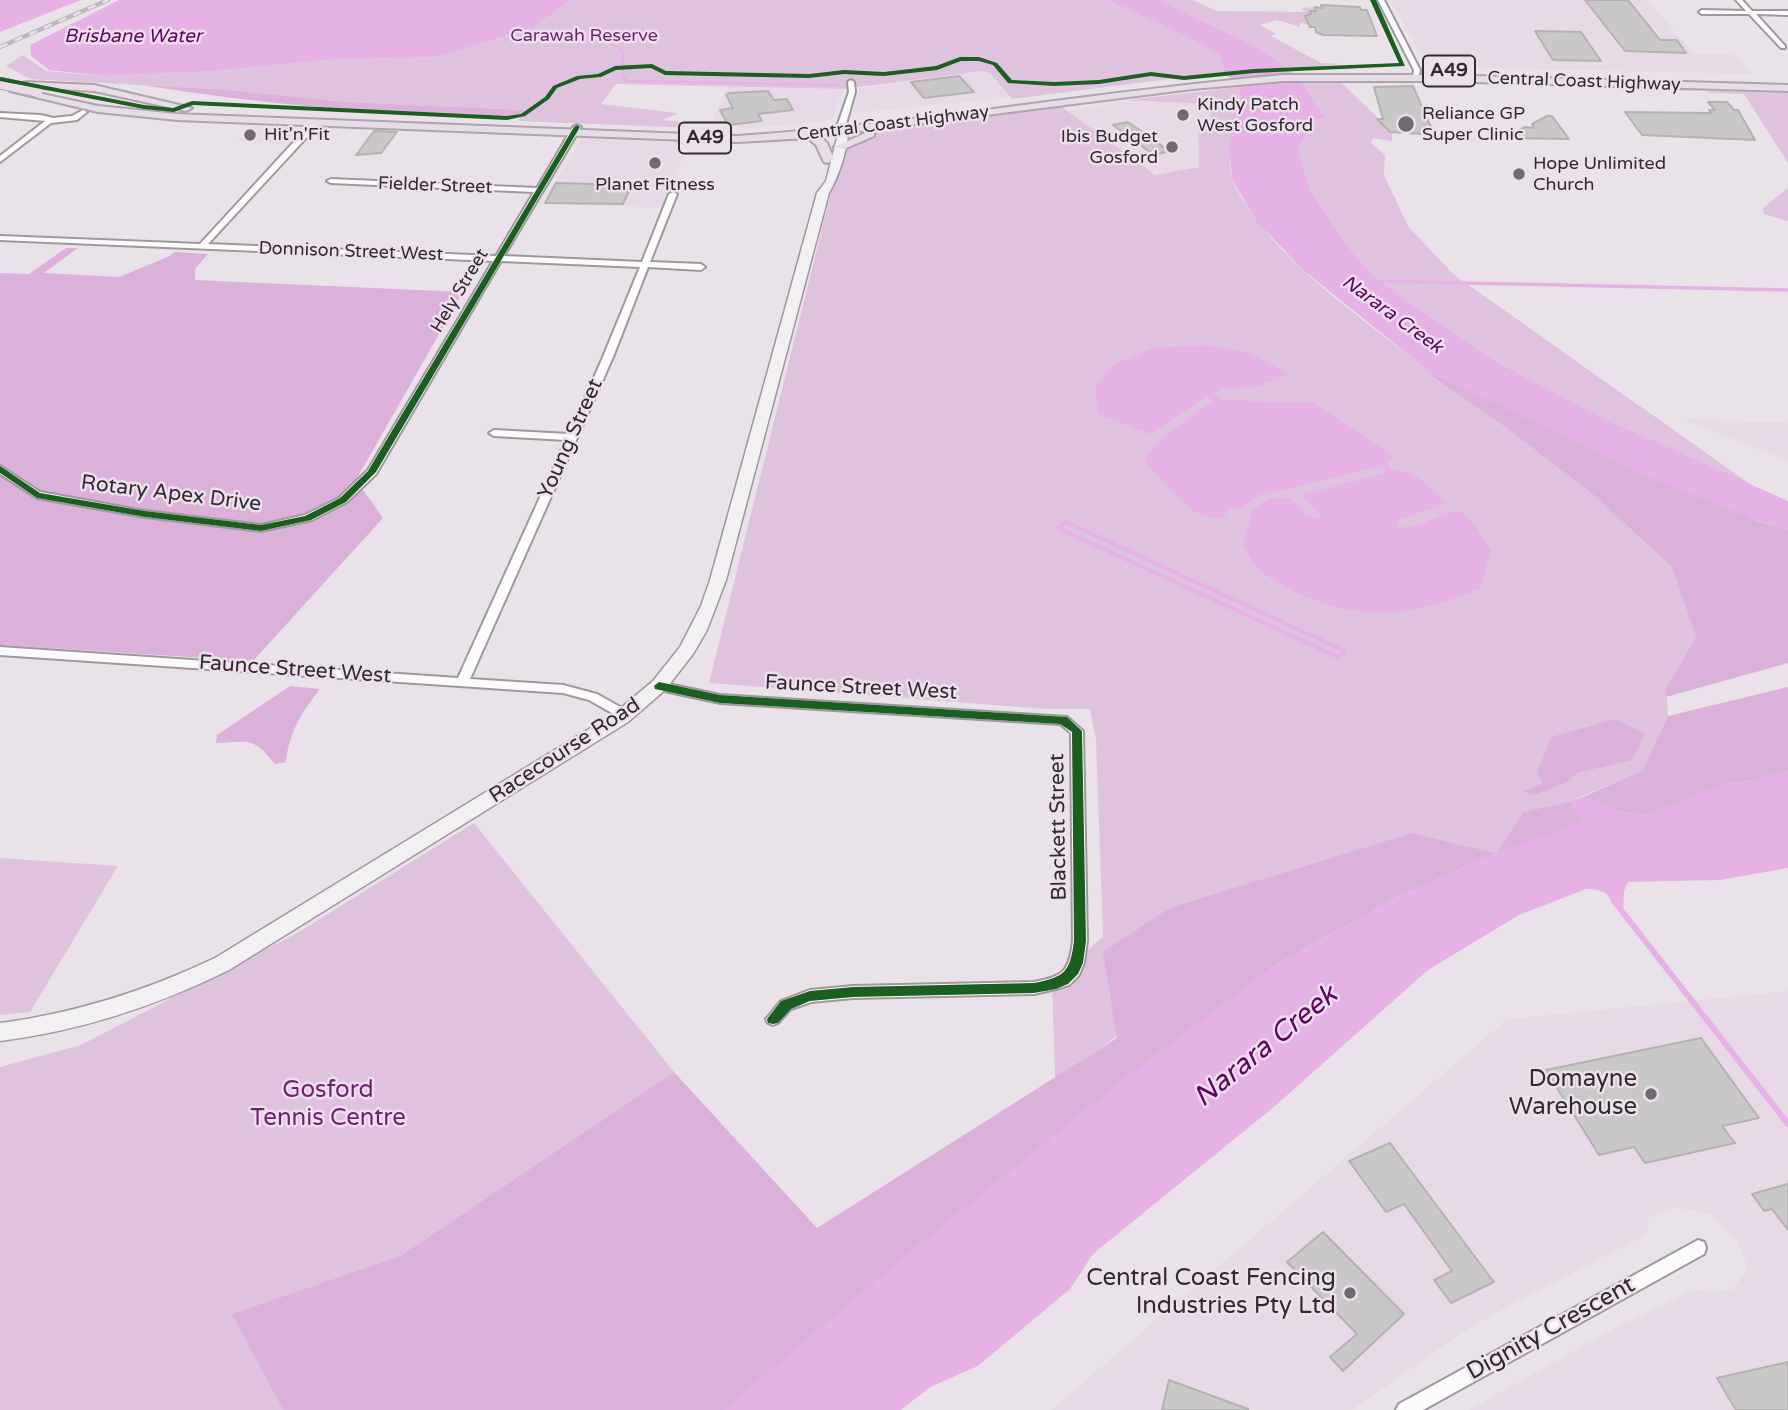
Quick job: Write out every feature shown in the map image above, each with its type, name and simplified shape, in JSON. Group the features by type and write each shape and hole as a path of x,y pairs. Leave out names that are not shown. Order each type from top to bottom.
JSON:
{"highway":[{"name":"Central Coast Highway","path":"33,93 142,110 738,139 811,134 840,128 1224,80 1299,74 1748,78 1787,84"},
{"name":"Central Coast Highway","path":"1416,74 1787,84"},
{"name":"Central Coast Highway","path":"0,86 136,114 316,124 741,132 840,128 978,113 1224,80"},
{"path":"0,86 81,87 196,109 332,118"},
{"path":"0,96 83,112 166,120 266,122"},
{"path":"840,147 861,136 894,127 978,113"},
{"path":"811,134 821,144 828,159"}],"main road":[{"name":"Racecourse Road","path":"0,1032 43,1027 105,1013 194,978 291,924 625,715 659,686 694,643 708,611 823,193 831,181 840,147 840,128"},
{"name":"Racecourse Road","path":"823,193 822,181 840,128"}],"street":[{"path":"1381,0 1416,74"},
{"path":"1739,0 1783,47"},
{"path":"1702,12 1788,13"},
{"path":"840,128 852,92 851,82"},
{"path":"0,115 51,120 74,118 83,112"},
{"path":"0,160 51,120"},
{"path":"202,246 316,124"},
{"name":"Hely Street","path":"372,472 575,130"},
{"name":"Fielder Street","path":"331,181 540,190"},
{"name":"Young Street","path":"462,682 572,437 646,265 673,194"},
{"name":"Donnison Street West","path":"0,238 701,267"},
{"path":"494,433 572,437"},
{"name":"Rotary Apex Drive","path":"0,469 37,495 145,514 261,528 308,518 343,500 372,472"},
{"name":"Faunce Street West","path":"0,650 583,693 625,715"},
{"name":"Faunce Street West","path":"659,686 720,699 1063,720"},
{"name":"Blackett Street","path":"773,1019 786,1005 810,996 1034,988 1054,985 1073,976 1078,966 1080,941 1077,731 1063,720"},
{"name":"Dignity Crescent","path":"1405,1410 1698,1248"}],"shaded area":[{"path":"1390,0 1648,0 1694,54 1735,55 1753,74 1434,67 1421,55"},
{"path":"990,72 1010,98 854,113 858,88"},
{"path":"142,85 228,90 346,102 525,110 522,115 514,117 374,111 234,98"},
{"path":"727,87 843,89 833,118 827,121 752,128 728,127 712,122"},
{"path":"1127,100 1211,104 1210,127 1198,129 1199,167 1155,175 1067,111"},
{"path":"251,127 300,128 284,144 237,142"},
{"path":"582,138 690,142 661,208 542,203"},
{"path":"66,248 78,248 44,273 119,277 174,252 208,254 195,269 195,280 463,292 356,480 383,518 253,661 0,645 0,273 29,274"},
{"path":"1431,373 1755,520 1788,530 1788,663 1666,697 1666,688 1696,637 1672,567 1591,493 1509,430 1430,375"},
{"path":"1682,419 1788,423 1788,461"},
{"path":"290,686 320,689 297,723 286,762 275,764 261,749 250,743 216,743 217,735"},
{"path":"1788,687 1788,771 1754,781 1728,783 1648,815 1622,812 1583,797 1643,770 1668,716"},
{"path":"1616,719 1645,734 1632,760 1577,773 1567,782 1534,795 1523,792 1543,783 1537,773 1551,737"},
{"path":"1571,801 1583,821 1570,828 1496,853 1523,812"},
{"path":"1412,833 1496,853 1396,898 1275,965 725,1410 283,1410 232,1314 400,1256 674,1072 817,1228 1117,1038 1103,952 1170,908"},
{"path":"1788,991 1788,1410 1469,1410 1620,1325 1695,1289 1712,1293 1733,1289 1748,1268 1737,1241 1710,1214 1673,1207 1648,1218 1647,1234 1475,1324 1352,1410 1051,1410 1507,1019"}],"green space":[{"name":"Carawah Reserve","path":"571,0 1107,0 1196,40 1220,56 1224,72 1012,99 990,73 982,71 843,89 616,84 601,104 678,113 663,120 692,123 696,125 695,128 518,121 525,110 346,102 228,90 30,79 6,66 23,55 46,71 105,76 215,71 326,60 438,57 534,27"},
{"path":"1159,0 1192,0 1217,11 1305,12 1302,8 1315,7 1316,11 1310,11 1315,14 1306,16 1308,24 1300,23 1300,27 1277,20 1260,25 1276,34 1271,36 1321,63 1342,64 1287,68 1257,47"},
{"path":"1301,82 1342,83 1392,132 1392,141 1373,138 1371,143 1385,155 1384,175 1408,226 1453,274 1757,489 1609,421 1495,361 1379,281 1350,249 1310,190 1298,149 1316,120 1324,119 1324,116"},
{"path":"1238,87 1231,176 1260,225 1329,293 1431,373 1430,375 1509,430 1591,493 1672,567 1696,637 1666,688 1668,716 1644,770 1571,801 1523,812 1496,853 1412,833 1055,1079 1052,981 1103,937 1096,740 1090,709 1046,709 709,683 846,132 1058,104 1155,175 1199,167 1198,129 1210,127 1211,104 1127,100"},
{"path":"1621,89 1704,91 1629,91"},
{"path":"1707,91 1788,93 1788,163 1744,94"},
{"path":"1788,188 1788,221 1764,214 1763,208"},
{"name":"Gosford Tennis Centre","path":"474,823 674,1072 400,1256 233,1314 283,1410 0,1410 0,1067 81,1045 299,932"},
{"path":"0,858 118,866 30,1012 0,1015"}],"water":[{"name":"Brisbane Water","path":"0,0 81,0 0,32"},
{"name":"Brisbane Water","path":"119,0 571,0 534,27 438,57 326,60 215,71 105,76 49,70 31,56 30,45"},
{"name":"Narara Creek","path":"1107,0 1159,0 1257,47 1287,68 1301,82 1324,116 1324,119 1316,120 1298,149 1310,190 1350,249 1379,281 1495,361 1609,421 1788,501 1788,530 1655,480 1431,373 1303,270 1257,222 1232,179 1229,148 1240,100 1238,87 1224,72 1220,56 1195,40"},
{"path":"1209,345 1251,354 1289,374 1256,387 1223,389 1215,393 1220,400 1314,403 1388,452 1392,458 1387,464 1394,471 1416,477 1447,503 1397,521 1397,526 1412,527 1460,511 1474,524 1491,551 1480,589 1418,609 1365,612 1299,594 1270,578 1256,566 1243,546 1253,509 1269,499 1289,498 1302,508 1306,516 1320,517 1300,495 1387,473 1381,466 1260,495 1243,507 1228,509 1224,517 1212,518 1201,514 1180,499 1144,460 1161,439 1213,401 1207,396 1151,434 1098,414 1095,387 1113,365 1153,348"},
{"name":"Narara Creek","path":"1788,771 1788,868 1720,880 1628,882 1624,891 1623,916 1605,893 1586,889 1519,915 1428,970 1275,1106 1093,1254 1070,1289 978,1366 930,1387 901,1410 723,1410 916,1247 1137,1068 1275,965 1396,898 1496,853 1583,821 1571,801 1583,797 1622,812 1648,815 1728,783 1754,781"}],"building":[{"path":"1585,0 1628,0 1660,40 1677,40 1686,53 1625,51"},
{"path":"1321,5 1360,7 1361,10 1367,10 1377,36 1323,35 1316,32 1315,27 1310,27 1305,16 1311,14 1310,11 1316,11 1315,7 1322,8"},
{"path":"1535,31 1581,32 1601,61 1553,60"},
{"path":"959,76 974,92 924,98 911,82"},
{"path":"1413,86 1430,125 1439,135 1390,132 1377,119 1383,119 1374,87"},
{"path":"768,91 774,100 787,99 793,110 758,114 762,121 728,125 720,110 733,108 726,95"},
{"path":"1708,102 1727,102 1734,110 1738,110 1755,140 1642,135 1625,112 1711,113 1709,110 1715,110"},
{"path":"1552,116 1569,139 1504,138 1525,127 1534,128 1532,124"},
{"path":"1128,122 1169,151 1154,155 1113,125"},
{"path":"374,131 397,132 381,153 356,155"},
{"path":"556,183 632,185 623,204 545,203"},
{"name":"Domayne Warehouse","path":"1701,1038 1759,1118 1722,1126 1735,1143 1645,1163 1634,1147 1599,1155 1546,1070"},
{"path":"1390,1143 1494,1282 1451,1303 1434,1280 1452,1271 1404,1204 1386,1212 1349,1161"},
{"path":"1788,1184 1788,1230 1772,1209 1764,1211 1752,1194"},
{"name":"Central Coast Fencing Industries Pty Ltd","path":"1323,1232 1404,1314 1343,1371 1330,1357 1357,1334 1287,1262"},
{"path":"1788,1362 1788,1410 1736,1410 1717,1378"},
{"path":"1169,1380 1248,1409 1248,1410 1162,1410"}],"waterway":[{"path":"614,45 623,51 623,76 627,81 837,85"},
{"name":"Narara Creek","path":"1376,281 1788,290"},
{"path":"1066,522 1345,651 1338,657 1058,528 1066,522"},
{"path":"1607,890 1615,903"},
{"path":"1614,901 1788,1124"}],"railway":[{"path":"0,47 108,0"}],"cycle path":[{"path":"0,79 144,107 174,110 192,103 507,118 523,115 547,98 555,87 579,77 599,76 615,68 652,66 665,73 809,76 844,72 884,74 937,68 960,59 979,59 995,64 1010,82 1054,84 1099,82 1151,74 1184,78 1254,71 1403,65 1373,0"},
{"path":"0,469 37,495 145,514 261,528 308,518 343,500 372,472 577,127"},
{"path":"659,686 720,699 1063,720 1077,731 1080,941 1077,963 1069,976 1056,983 1034,988 853,992 810,996 786,1005 773,1019"}],"place":[{"name":"Kindy Patch West Gosford","path":"1183,115"},
{"name":"Reliance GP Super Clinic","path":"1406,124"},
{"name":"Hit'n'Fit","path":"250,135"},
{"name":"Ibis Budget Gosford","path":"1172,147"},
{"name":"Planet Fitness","path":"655,163"},
{"name":"Hope Unlimited Church","path":"1519,174"},
{"name":"Domayne Warehouse","path":"1651,1094"},
{"name":"Central Coast Fencing Industries Pty Ltd","path":"1350,1293"}]}
